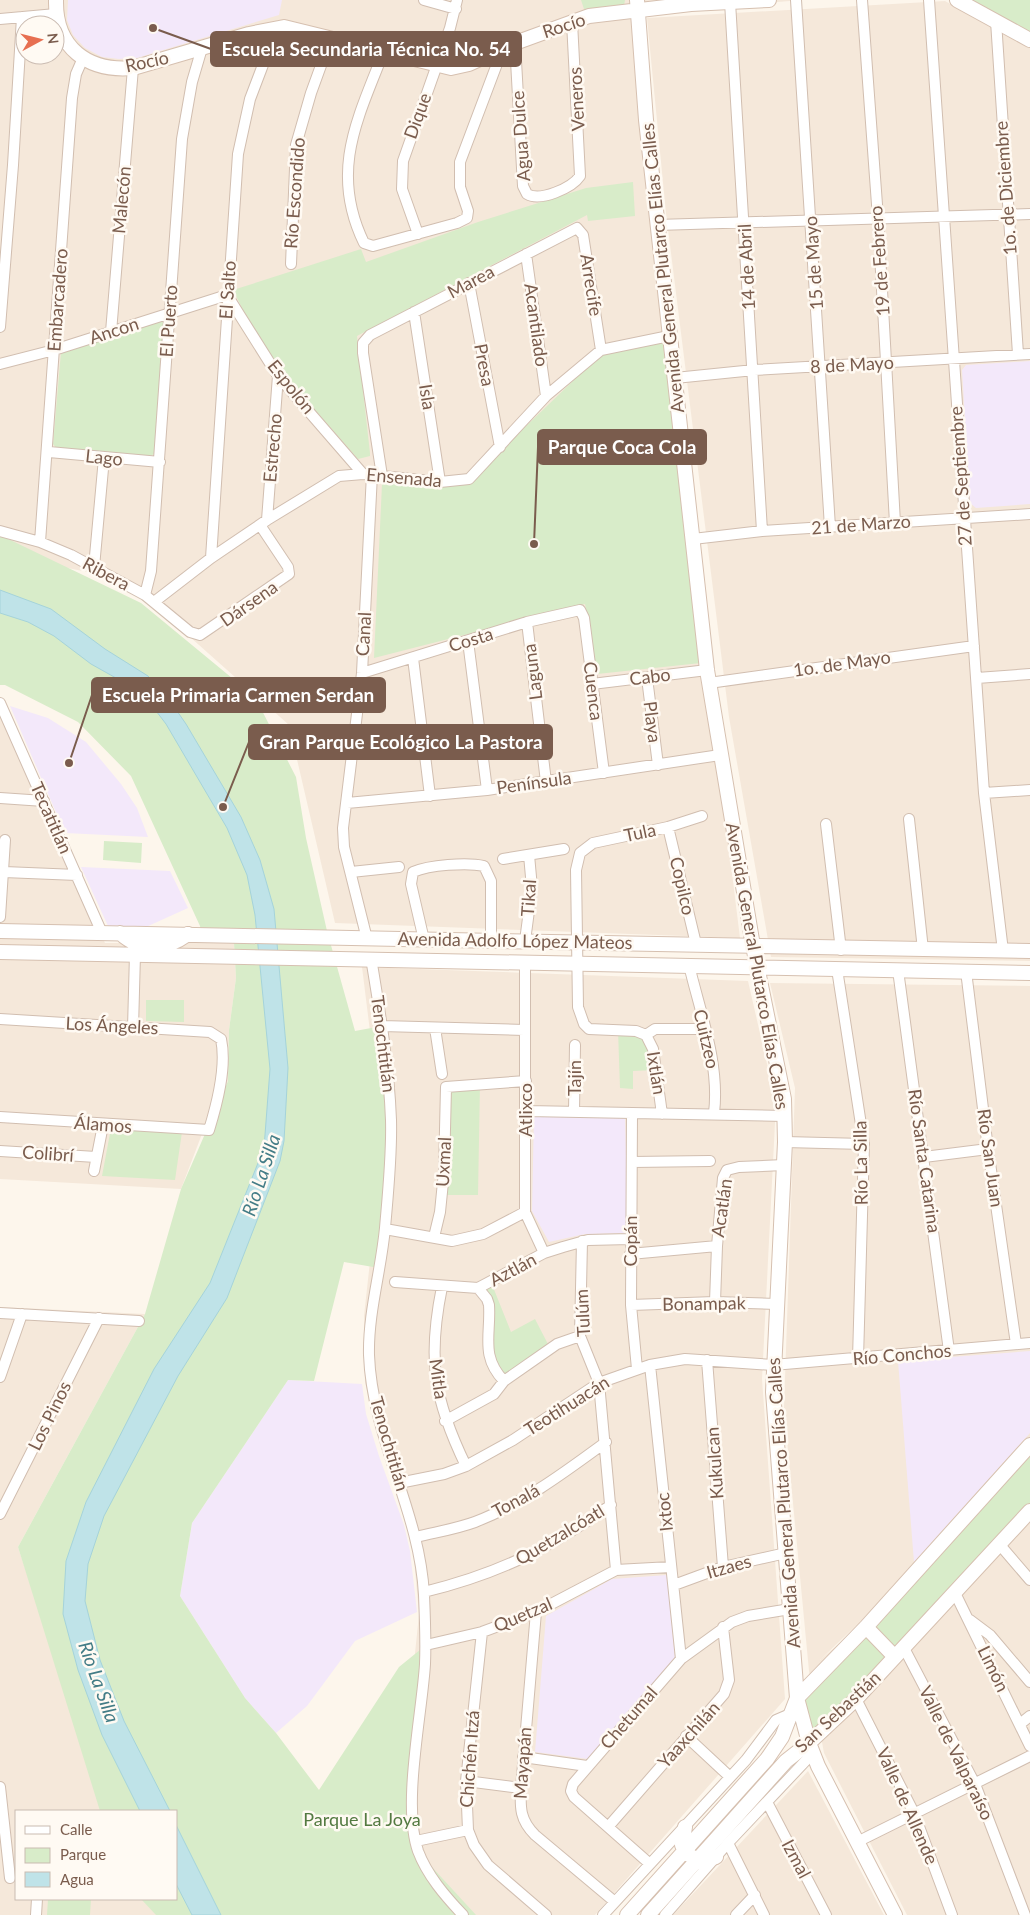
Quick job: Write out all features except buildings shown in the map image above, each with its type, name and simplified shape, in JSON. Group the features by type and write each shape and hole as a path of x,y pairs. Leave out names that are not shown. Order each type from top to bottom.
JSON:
{"main road":[{"path":"56,0 56,14"},
{"name":"Rocío","path":"56,14 70,47 93,64 109,68 133,68 277,28 293,29 451,68 461,66 509,45 589,16 637,6 769,0"},
{"path":"957,0 1030,40"},
{"name":"Avenida General Plutarco Elías Calles","path":"637,6 657,225 708,676 756,966 782,1086 785,1142 773,1365 774,1401 797,1698 811,1748 894,1915"},
{"name":"Avenida Adolfo López Mateos","path":"0,931 696,944 841,950 1030,951"},
{"name":"Avenida Adolfo López Mateos","path":"0,952 966,971 1030,977"},
{"name":"San Sebastián","path":"628,1915 767,1760 778,1745 797,1698 866,1627 1030,1445"},
{"name":"San Sebastián","path":"648,1915 786,1761 811,1748 1030,1511"},
{"path":"866,1627 899,1653"},
{"path":"685,1827 681,1841 684,1851 696,1861 716,1857"}],"street":[{"path":"424,0 456,4"},
{"name":"15 de Mayo","path":"796,0 830,527"},
{"name":"19 de Febrero","path":"862,0 878,218 895,522"},
{"name":"27 de Septiembre","path":"929,0 984,793 1002,951"},
{"name":"14 de Abril","path":"730,2 754,370 762,532"},
{"name":"Dique","path":"418,234 402,188 403,160 456,4"},
{"path":"45,15 56,14"},
{"path":"0,19 15,18"},
{"name":"1o. de Diciembre","path":"996,21 1007,214 1018,354"},
{"name":"Veneros","path":"530,196 541,196 567,188 574,184 580,176 572,22"},
{"name":"El Salto","path":"211,558 238,154 242,126 250,98 277,28"},
{"name":"Río Escondido","path":"290,264 296,145 311,93 332,38"},
{"path":"384,51 352,132 348,159 350,195 362,237 367,245 373,246 464,221 467,218 468,211 460,187 460,162 509,45"},
{"name":"Agua Dulce","path":"509,45 523,186 530,196"},
{"name":"El Puerto","path":"145,595 151,571 160,462 182,138 192,82 202,48"},
{"name":"Embarcadero","path":"40,542 49,452 54,350 73,91 83,58"},
{"path":"0,327 19,65"},
{"name":"Malecón","path":"111,332 133,68"},
{"path":"657,225 1030,214"},
{"name":"Marea","path":"370,335 572,229"},
{"name":"Arrecife","path":"572,229 580,229 583,235 601,350"},
{"name":"Acantilado","path":"526,254 546,396"},
{"name":"Presa","path":"469,283 500,447"},
{"name":"Ancon","path":"0,364 54,350 228,295"},
{"name":"Espolón","path":"228,295 278,376 372,475"},
{"name":"Isla","path":"414,312 440,482"},
{"name":"Canal","path":"360,939 351,872 343,837 362,673 372,475 363,343 370,335"},
{"name":"Ensenada","path":"154,602 211,558 328,481 339,476 372,475 440,482 469,479 546,396 601,350 669,336"},
{"name":"8 de Mayo","path":"675,378 754,370 1030,354"},
{"name":"Estrecho","path":"263,523 278,376"},
{"name":"Lago","path":"49,452 160,462"},
{"path":"94,567 104,458"},
{"name":"21 de Marzo","path":"693,539 895,522 1030,514"},
{"name":"Dársena","path":"200,635 288,576 290,572 288,567 263,523"},
{"name":"Ribera","path":"0,531 40,542 94,567 145,595 190,632 200,635"},
{"name":"Costa","path":"362,673 527,622 580,610"},
{"name":"Cuenca","path":"580,610 584,618 604,773"},
{"name":"Laguna","path":"527,622 546,782"},
{"path":"468,641 487,790"},
{"name":"1o. de Mayo","path":"708,676 974,646"},
{"path":"413,658 430,796"},
{"path":"977,678 1030,674"},
{"name":"Cabo","path":"592,684 647,678 708,676"},
{"name":"Playa","path":"647,678 658,765"},
{"name":"Tecatitlán","path":"0,703 102,933"},
{"name":"Península","path":"347,803 487,790 720,755"},
{"path":"984,793 1030,790"},
{"path":"0,798 44,801"},
{"name":"Tula","path":"576,943 576,870 580,853 593,843 668,827 702,816"},
{"path":"909,819 923,950"},
{"path":"826,824 841,950"},
{"name":"Copilco","path":"668,827 696,944"},
{"path":"0,917 5,840"},
{"path":"503,859 564,848"},
{"name":"Tikal","path":"525,942 532,888 529,855"},
{"path":"424,940 411,884 413,872 437,866 476,865 487,869 491,887 491,940"},
{"path":"351,872 399,867"},
{"path":"4,872 77,875"},
{"path":"576,943 578,1007 584,1024 589,1029 636,1031 646,1035 655,1029 704,1029"},
{"path":"133,1028 135,954"},
{"name":"Tenochtitlán","path":"371,958 382,1026 391,1122 385,1229 372,1312 369,1355 374,1398 416,1537 424,1592 426,1645 412,1801 416,1841 423,1861 434,1879 463,1915"},
{"name":"Atlixco","path":"525,963 524,1030 527,1111 525,1212 544,1253"},
{"name":"Cuitzeo","path":"689,965 715,1081 714,1113"},
{"name":"Río La Silla","path":"837,969 864,1144 858,1359"},
{"name":"Río Santa Catarina","path":"898,970 949,1351"},
{"name":"Río San Juan","path":"966,971 988,1149 1016,1344"},
{"name":"Los Ángeles","path":"0,1019 214,1033 221,1040 220,1089 209,1130 206,1130"},
{"path":"382,1026 524,1030"},
{"path":"435,1028 442,1074"},
{"name":"Ixtlán","path":"646,1035 653,1049 662,1114"},
{"name":"Tajín","path":"574,1112 575,1045"},
{"name":"Uxmal","path":"434,1238 440,1212 444,1172 446,1087 526,1081"},
{"path":"527,1111 632,1114 714,1113 784,1116"},
{"name":"Copán","path":"632,1114 631,1305 637,1368"},
{"name":"Álamos","path":"0,1117 206,1130"},
{"path":"94,1171 103,1125"},
{"path":"785,1142 864,1144"},
{"path":"924,1156 988,1149"},
{"name":"Colibrí","path":"0,1151 96,1158"},
{"path":"632,1162 710,1161"},
{"name":"Acatlán","path":"715,1302 717,1246 723,1178 728,1170 739,1166 784,1165"},
{"path":"385,1229 452,1241 473,1237 525,1212"},
{"name":"Aztlán","path":"395,1282 442,1287 478,1288 544,1253 582,1241 630,1239"},
{"name":"Tulúm","path":"582,1241 580,1336 599,1383 606,1442 616,1570"},
{"path":"630,1254 717,1246"},
{"name":"Mitla","path":"442,1287 435,1322 433,1358 445,1421 466,1466"},
{"path":"478,1288 489,1304 488,1350 490,1363 504,1381"},
{"name":"Bonampak","path":"631,1305 715,1302 776,1304"},
{"path":"0,1313 139,1320"},
{"path":"0,1377 22,1314"},
{"name":"Los Pinos","path":"0,1514 99,1318"},
{"path":"445,1421 494,1394 504,1381 557,1344 580,1336"},
{"name":"Río Conchos","path":"773,1365 1030,1343"},
{"name":"Teotihuacán","path":"399,1483 444,1474 466,1466 513,1440 599,1383 637,1368 685,1359 773,1365"},
{"name":"Kukulcan","path":"707,1360 723,1567"},
{"name":"Ixtoc","path":"650,1365 681,1659"},
{"name":"Tonalá","path":"416,1537 461,1527 500,1510 543,1486 606,1442"},
{"name":"Quetzalcóatl","path":"424,1592 477,1578 522,1560 575,1530 611,1505"},
{"path":"1000,1545 1030,1580"},
{"name":"Itzaes","path":"674,1585 723,1567 786,1553"},
{"path":"616,1570 671,1567"},
{"name":"Quetzal","path":"426,1645 482,1632 536,1612 616,1570"},
{"name":"Limón","path":"954,1593 969,1619 1030,1746"},
{"name":"Chetumal","path":"650,1864 572,1793 573,1784 681,1659 723,1626 748,1616 790,1609"},
{"name":"Mayapán","path":"536,1612 520,1788 521,1815 530,1831 615,1902"},
{"path":"969,1619 990,1635 1030,1682"},
{"name":"Yaaxchilán","path":"608,1827 686,1736 719,1702 727,1688 728,1670 723,1626"},
{"name":"Chichén Itzá","path":"482,1632 466,1781 468,1830 474,1845 488,1865 546,1915"},
{"name":"Valle de Valparaíso","path":"899,1653 975,1784 1025,1915"},
{"name":"Valle de Allende","path":"856,1699 914,1813 952,1915"},
{"name":"San Sebastián","path":"603,1915 754,1750 776,1720 790,1714"},
{"path":"1020,1724 1030,1716"},
{"path":"686,1736 730,1777"},
{"name":"San Sebastián","path":"665,1915 767,1802 811,1748"},
{"path":"857,1842 1030,1756"},
{"path":"523,1757 587,1766"},
{"path":"466,1781 520,1788"},
{"path":"0,1787 9,1878"},
{"name":"Izmal","path":"767,1802 826,1915"},
{"path":"416,1841 468,1830"},
{"path":"728,1843 764,1915"},
{"path":"736,1915 754,1895"},
{"path":"36,1915 37,1900"}],"shaded area":[{"path":"0,0 802,0 638,13 687,508 740,938 335,923 289,725 126,580 0,554"},
{"path":"68,0 282,0 279,15 137,58 119,59 102,57 85,48 73,35 67,20"},
{"path":"945,1 1030,48 1030,961 771,957 729,717 666,213 647,18"},
{"path":"1030,361 1030,504 976,508 970,503 962,370 966,365"},
{"path":"0,700 105,943 234,942 236,978 229,1030 228,1081 205,1126 181,1189 0,1179"},
{"path":"10,706 48,718 86,742 121,784 137,808 148,837 65,833"},
{"path":"81,867 170,871 188,908 146,927 108,926"},
{"path":"362,967 748,981 776,1103 762,1379 785,1699 595,1915 453,1915 406,1838 410,1703 419,1614 413,1548 376,1428 365,1382 364,1316 376,1207 381,1120"},
{"path":"770,983 1030,986 1030,1459 820,1660 1030,1478 1030,1915 907,1915 824,1753 809,1671 784,1408 795,1088"},
{"path":"534,1114 625,1117 628,1233 585,1234 549,1242 532,1211"},
{"path":"0,1307 145,1314 18,1547 105,1810 15,1810 15,1900 146,1900 158,1915 0,1915"},
{"path":"1030,1351 1030,1433 914,1562 898,1361"},
{"path":"288,1380 362,1384 366,1414 404,1525 410,1551 417,1612 355,1641 307,1706 276,1733 245,1698 180,1596 192,1523"},
{"path":"667,1575 675,1658 588,1759 535,1752 546,1616 612,1579"},
{"path":"808,1771 884,1915 673,1915"}],"green space":[{"path":"581,0 625,0 624,6 584,9"},
{"path":"957,0 1030,0 1030,40"},
{"path":"633,182 635,216 588,221 587,215 357,336 370,456 358,459 264,352 233,290 361,249 366,262 478,222 586,188"},
{"path":"165,320 155,453 151,456 57,449 53,444 61,352"},
{"path":"668,341 701,663 597,674 585,604 374,658 382,484 468,482 602,353"},
{"name":"Parque La Joya","path":"0,535 141,603 255,697 296,777 306,838 327,931 355,1031 382,1026 390,1101 379,1268 344,1262 314,1381 288,1380 192,1523 180,1596 245,1698 276,1733 319,1790 399,1667 426,1645 413,1786 419,1853 476,1915 156,1915 142,1900 178,1900 178,1810 100,1810 18,1547 145,1314 181,1189 228,1081 229,1030 236,978 234,943 203,942 200,926 131,776 78,722 5,685 0,685"},
{"path":"104,841 142,843 141,863 103,860"},
{"path":"146,1000 184,1000 184,1022 146,1021"},
{"path":"618,1030 646,1035 656,1070 633,1071 633,1089 620,1088"},
{"path":"480,1084 478,1195 442,1195 444,1091"},
{"path":"111,1128 182,1132 175,1180 102,1176"},
{"path":"491,1282 511,1332 535,1319 550,1348 504,1381 493,1369 489,1312 478,1288"},
{"path":"1030,1446 1030,1511 809,1743 797,1698"},
{"path":"48,1900 91,1900 90,1915 47,1915"}],"water":[{"path":"0,590 51,609 105,649 148,676 168,698 186,724 241,817 260,860 274,909 288,1068 284,1141 280,1161 227,1298 178,1376 104,1516 88,1564 85,1601 100,1660 124,1721 169,1810 140,1810 102,1735 78,1670 63,1614 66,1561 86,1502 154,1369 210,1283 264,1148 270,1069 255,915 247,875 227,828 166,724 141,692 91,664 54,636 28,622 0,613"},
{"path":"178,1829 221,1915 192,1915 178,1888"}],"place":[{"name":"Escuela Secundaria Técnica No. 54","path":"153,28"},
{"name":"Parque Coca Cola","path":"534,544"},
{"name":"Escuela Primaria Carmen Serdan","path":"69,763"},
{"name":"Gran Parque Ecológico La Pastora","path":"223,807"}]}
